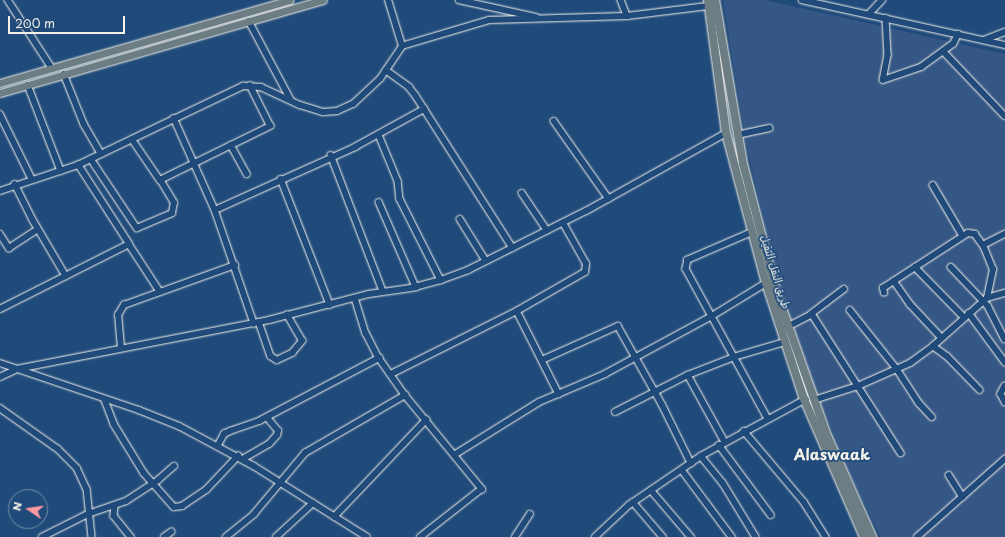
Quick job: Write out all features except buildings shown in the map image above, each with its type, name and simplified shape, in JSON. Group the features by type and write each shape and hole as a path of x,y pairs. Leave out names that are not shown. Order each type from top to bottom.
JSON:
{"highway":[{"name":"طريق النقل الثقيل","path":"715,0 737,135 753,209 787,327 810,398 864,537"},
{"name":"طريق النقل الثقيل","path":"708,3 726,133 751,233 784,342 872,537"}],"main road":[{"path":"0,83 290,0"},
{"path":"0,93 249,21 306,2 324,0"}],"street":[{"path":"8,0 52,68"},
{"path":"388,0 402,46"},
{"path":"459,0 538,18"},
{"path":"621,0 627,16"},
{"path":"802,0 1005,45"},
{"path":"869,14 882,0"},
{"path":"0,191 15,184 78,165 235,88 250,86 261,87 313,109 337,111 353,104 386,70 402,46 484,21 627,16 708,3"},
{"path":"886,18 888,55 884,80 921,67 944,52 953,44 958,34"},
{"path":"249,21 291,100"},
{"path":"984,40 1005,32"},
{"path":"944,52 1005,116"},
{"path":"386,70 409,86 513,248"},
{"path":"64,74 84,124 101,154"},
{"path":"28,85 61,171"},
{"path":"160,180 270,126 250,86"},
{"path":"215,210 379,135 424,110"},
{"path":"0,114 32,179"},
{"path":"174,118 215,210 271,356 278,360 292,353 302,341 287,315"},
{"path":"554,121 609,199"},
{"path":"737,135 769,128"},
{"path":"0,377 17,369 257,322 383,291 416,287 441,280 486,261 563,223 609,199 726,133"},
{"path":"379,135 398,181 400,199 441,280"},
{"path":"91,158 137,228 172,213 174,203 132,139"},
{"path":"231,145 247,174"},
{"path":"331,156 383,291"},
{"path":"78,165 159,290"},
{"path":"281,179 330,305"},
{"path":"15,184 35,225 66,276"},
{"path":"933,185 963,236"},
{"path":"522,193 547,230"},
{"path":"379,202 416,287"},
{"path":"460,219 486,261"},
{"path":"391,374 517,311 585,272 586,264 563,223"},
{"path":"0,234 9,248 34,232"},
{"path":"884,293 883,288 963,236 972,232 983,246 993,270 985,299"},
{"path":"751,233 686,263 686,269 768,419"},
{"path":"983,246 1005,235"},
{"path":"0,309 129,244"},
{"path":"121,348 120,309 159,290 235,265"},
{"path":"915,267 964,317"},
{"path":"951,267 985,299 1005,339"},
{"path":"894,281 910,304 941,337"},
{"path":"454,455 520,413 605,374 712,316 766,283"},
{"path":"787,327 811,314 844,289"},
{"path":"594,537 633,502 722,443 810,398 858,386 897,369 933,346 941,337 985,299 1005,293"},
{"path":"355,298 366,333 379,358 405,395 481,491 421,537"},
{"path":"850,310 897,369 919,403 932,417"},
{"path":"517,311 559,394"},
{"path":"969,313 1005,362"},
{"path":"811,314 901,453"},
{"path":"542,360 616,325 654,390 691,463"},
{"path":"615,412 654,390 688,375 734,357 784,342"},
{"path":"933,346 947,356 980,390"},
{"path":"218,445 224,434 267,418 379,358"},
{"path":"0,363 105,400 139,410 218,445 279,481 367,537"},
{"path":"688,375 722,443 771,515"},
{"path":"1005,386 1001,394 1005,402"},
{"path":"226,537 254,514 298,459 315,446 405,395"},
{"path":"105,400 107,409 114,424 144,473 174,507 182,506 206,490 240,458 269,444 277,435 278,431 267,418"},
{"path":"0,408 58,449 77,468 87,489 88,514 92,537"},
{"path":"334,517 426,420"},
{"path":"744,431 804,502 826,537"},
{"path":"701,456 724,483 756,537"},
{"path":"917,537 1005,459"},
{"path":"42,537 88,514 115,506 154,483 174,466"},
{"path":"682,470 732,537"},
{"path":"949,475 963,497"},
{"path":"651,490 691,537"},
{"path":"633,502 663,537"},
{"path":"276,537 313,503"},
{"path":"115,506 114,516 131,537"},
{"path":"516,537 530,514"},
{"path":"164,537 171,532"}],"shaded area":[{"path":"723,0 765,0 1005,54 1005,537 881,537 851,477 813,383 780,288 746,144"}],"district":[{"name":"Alaswaak","path":"832,454"}]}
